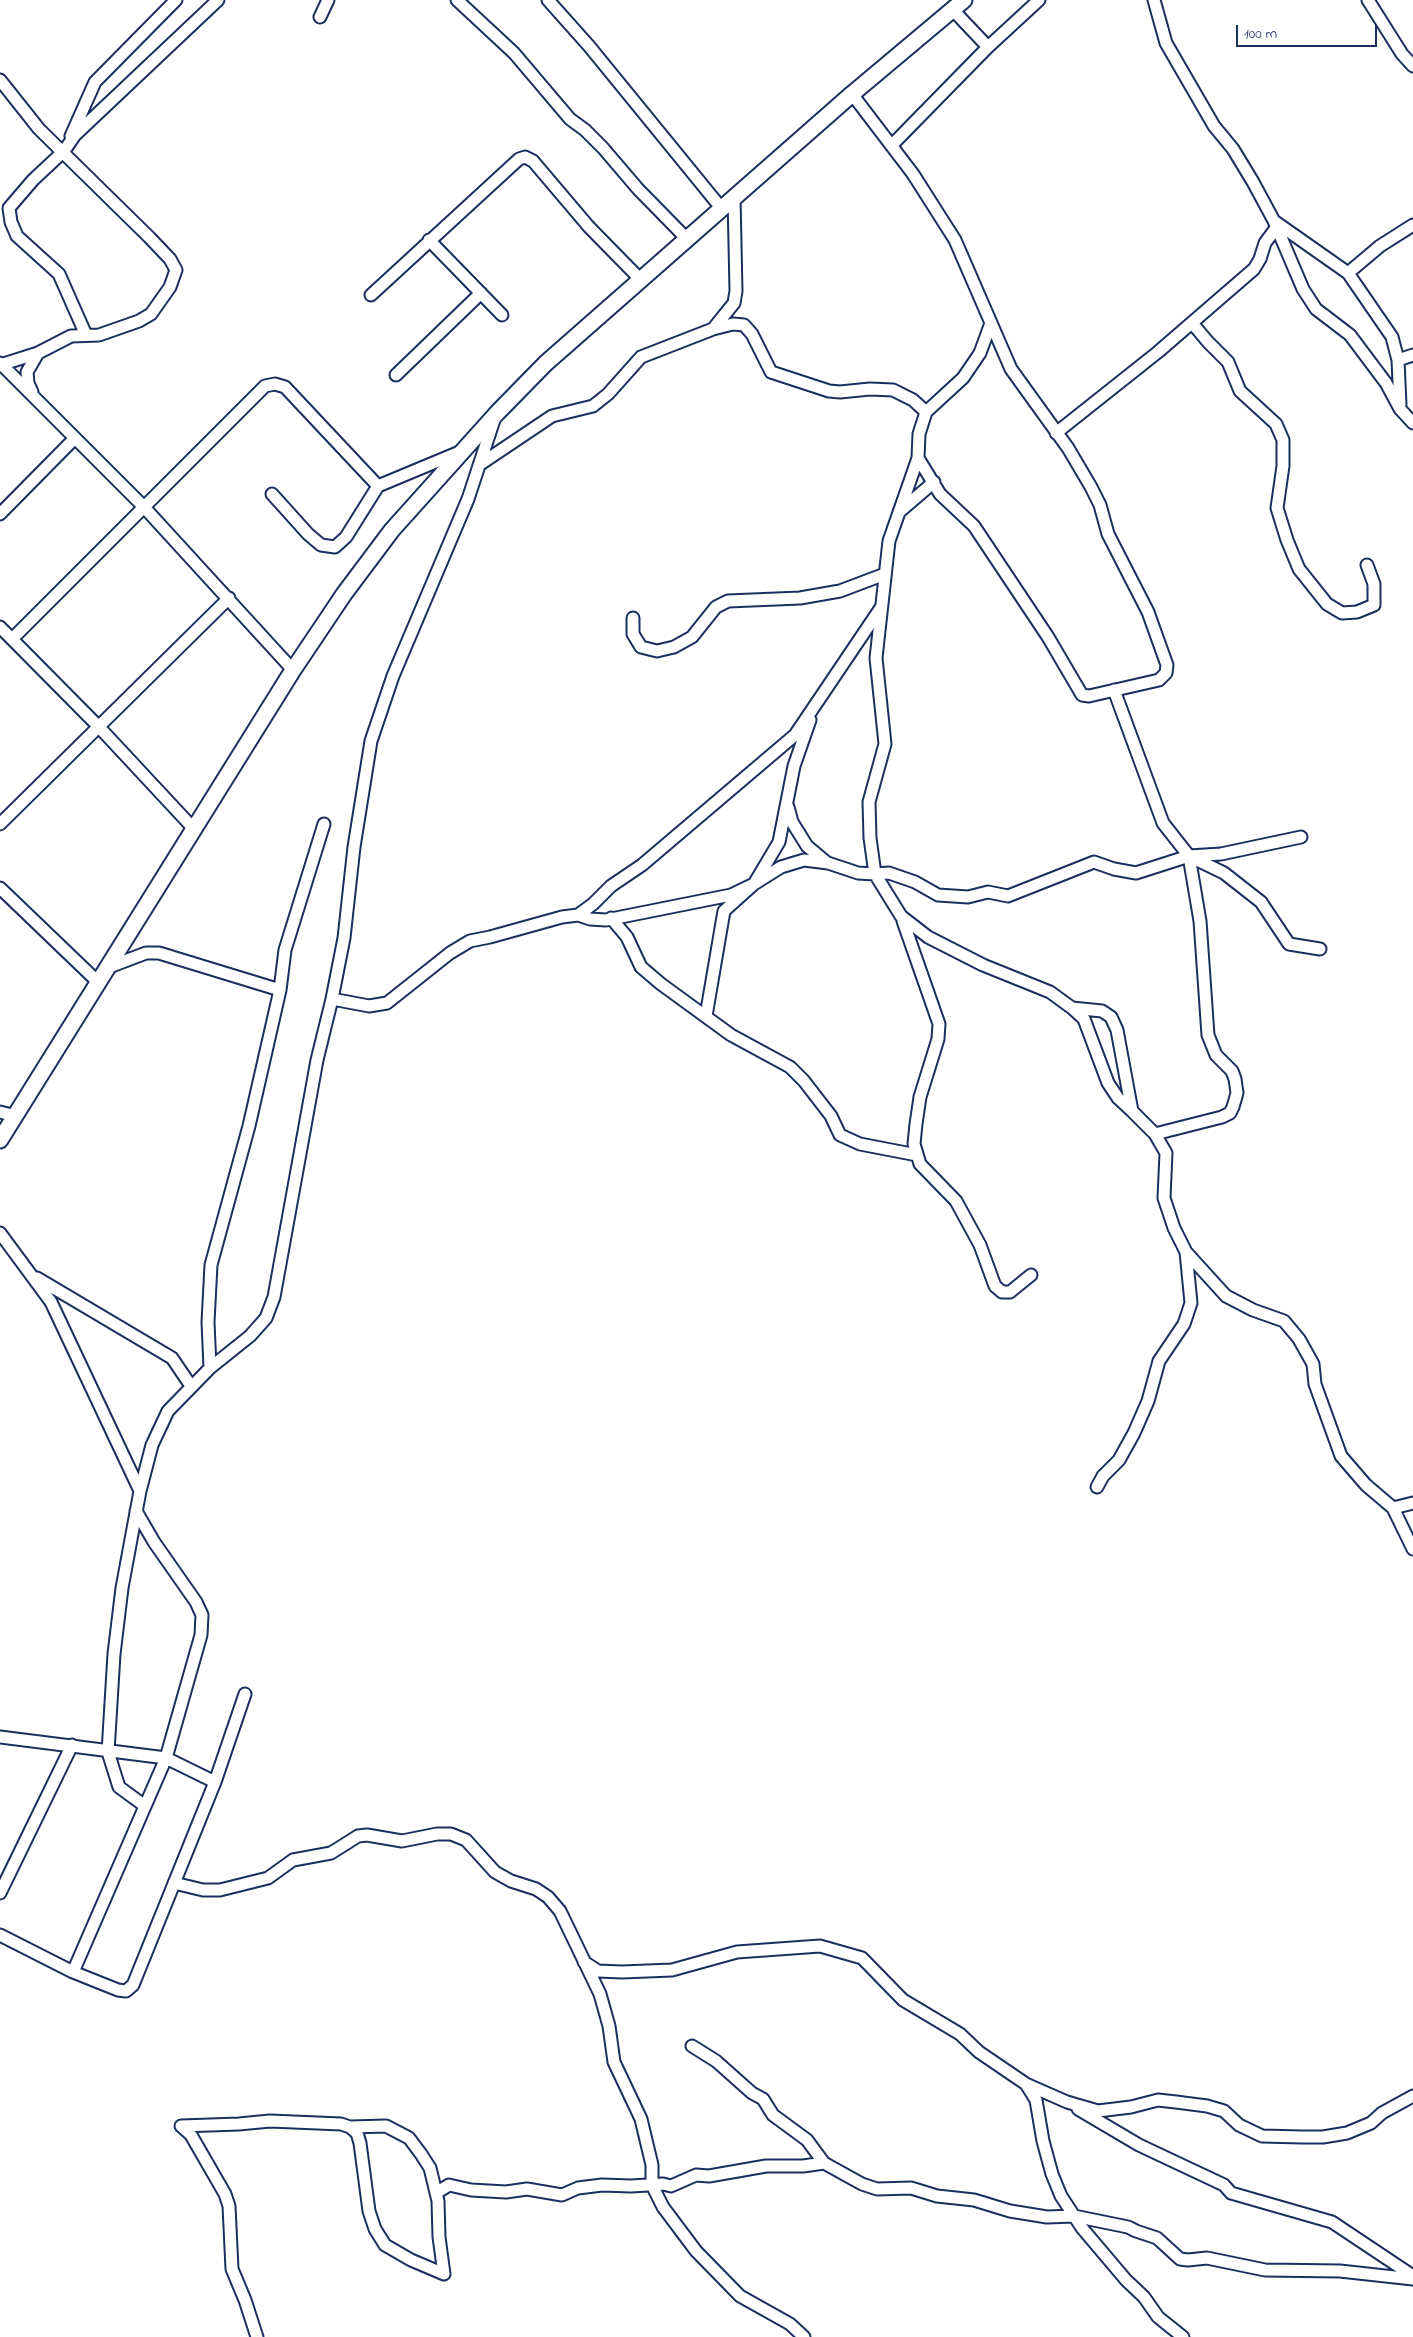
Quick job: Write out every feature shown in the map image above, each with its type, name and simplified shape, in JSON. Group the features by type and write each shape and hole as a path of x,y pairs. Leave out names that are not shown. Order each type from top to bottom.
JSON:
{"main road":[{"path":"0,1140 293,670 344,594 392,530 497,413 546,363 852,94 959,5"}],"street":[{"path":"64,151 95,82 176,0"},
{"path":"86,335 59,274 17,236 11,222 9,208 28,186 64,151 75,135 218,0"},
{"path":"320,17 328,0"},
{"path":"457,0 514,53 570,119 585,130 603,148 638,189 687,239"},
{"path":"548,0 589,46 722,209"},
{"path":"892,145 988,47 1039,0"},
{"path":"1154,0 1170,51 1214,126 1233,149 1275,224 1303,289 1316,308 1350,335 1386,383 1400,409 1413,422"},
{"path":"1368,0 1402,54 1413,66"},
{"path":"959,5 988,47"},
{"path":"0,80 3,90 164,254 176,270 170,287 151,314 139,321 107,332 72,336 38,353 0,364"},
{"path":"852,94 892,145 955,240 1011,369 1081,470 1100,505 1108,534 1148,612 1167,665 1166,673 1159,680 1089,696 1082,695 1048,637 974,526 940,494 918,458"},
{"path":"371,295 519,159 528,157 589,227 640,280"},
{"path":"712,329 734,303 736,291 734,197"},
{"path":"1275,224 1348,273 1392,337 1398,360 1400,409"},
{"path":"1056,434 1192,323 1254,269 1275,224"},
{"path":"1348,273 1380,246 1413,226"},
{"path":"429,240 502,315"},
{"path":"396,375 481,293"},
{"path":"991,323 980,353 963,378 926,412 919,434 918,458 889,541 876,658 885,744 869,802 870,838 875,874 901,916 939,1024 938,1039 920,1097 914,1144 920,1164 956,1202 980,1245 995,1286 1002,1292 1010,1292 1031,1275"},
{"path":"1192,323 1228,362 1240,391 1276,424 1283,440 1283,466 1278,508 1287,540 1299,569 1327,604 1342,613 1357,612 1374,605 1374,584 1367,565"},
{"path":"480,465 552,416 593,406 615,387 641,357 712,329 733,324 744,325 752,334 772,372 786,378 835,391 893,390 913,400 926,412"},
{"path":"34,395 28,383 26,372 38,353"},
{"path":"1398,360 1413,355"},
{"path":"0,364 34,395 143,506 293,670"},
{"path":"12,639 265,386 275,384 285,387 378,486"},
{"path":"145,1806 119,1787 108,1752 114,1654 140,1491 152,1445 168,1411 210,1368 250,1336 266,1318 274,1297 317,1060 344,938 354,846 371,742 393,676 468,499 497,413"},
{"path":"0,514 75,438"},
{"path":"272,494 308,534 321,545 335,546 351,530 378,486 462,451"},
{"path":"899,512 934,482"},
{"path":"632,618 633,634 641,647 657,651 674,647 692,637 716,607 728,601 800,598 840,591 885,574"},
{"path":"0,824 229,598"},
{"path":"332,999 369,1006 387,1003 450,953 470,941 578,915 593,904 611,886 642,864 795,735 881,607"},
{"path":"0,627 99,727 194,829"},
{"path":"1114,690 1163,823 1189,856 1224,873 1261,902 1290,944 1320,949"},
{"path":"706,1016 724,911 754,884 779,842 794,766 814,709"},
{"path":"787,804 792,822 807,846 828,863"},
{"path":"210,1368 208,1322 212,1265 249,1126 280,990 285,950 324,824"},
{"path":"578,915 590,919 612,918 703,902 731,895 781,868 804,860 828,863 858,873 889,874 916,882 938,895 968,898 988,892 1008,896 1094,862 1114,869 1136,872 1189,856 1221,854 1301,838"},
{"path":"1155,1134 1222,1117 1230,1113 1234,1107 1236,1093 1236,1079 1232,1071 1216,1055 1208,1035 1200,921 1189,856"},
{"path":"0,888 99,983"},
{"path":"901,916 916,930 933,940 1001,972 1050,992 1084,1019 1108,1083 1118,1098 1155,1134 1166,1153 1164,1198 1174,1228 1186,1252 1226,1296 1253,1310 1284,1321 1299,1339 1313,1364 1315,1384 1342,1456 1366,1485 1393,1508 1413,1549"},
{"path":"612,918 627,937 641,967 731,1035 790,1067 804,1081 831,1116 840,1135 860,1144 917,1155"},
{"path":"109,967 146,953 159,953 280,990"},
{"path":"1072,1008 1102,1011 1111,1017 1117,1030 1132,1111"},
{"path":"0,1112 16,1116"},
{"path":"0,1233 51,1302 140,1491"},
{"path":"1097,1488 1103,1476 1119,1460 1134,1433 1148,1401 1159,1361 1184,1324 1190,1303 1186,1252"},
{"path":"30,1273 172,1358 191,1386"},
{"path":"1393,1508 1413,1503"},
{"path":"73,1972 166,1758 200,1635 202,1615 196,1602 154,1542 136,1511"},
{"path":"1400,1520 1413,1525"},
{"path":"0,1935 73,1972 118,1990 126,1991 133,1985 215,1782 245,1694"},
{"path":"1,1739 72,1745 108,1752 166,1758 215,1782"},
{"path":"0,1893 72,1745"},
{"path":"174,1883 203,1890 220,1890 268,1878 293,1860 320,1857 331,1853 358,1836 367,1835 402,1841 437,1834 451,1834 466,1840 495,1872 511,1881 536,1889 548,1896 560,1911 600,1994 618,2072 641,2118 652,2165 652,2185 663,2207 677,2227 723,2280 740,2296 790,2324 804,2337"},
{"path":"583,1960 598,1971 672,1970 737,1952 820,1946 862,1958 902,2000 960,2034 979,2052 1026,2084 1067,2102 1138,2145 1224,2186 1231,2193 1332,2222 1413,2277"},
{"path":"692,2046 716,2061 752,2093 763,2099 773,2115 807,2140 824,2163 862,2184 877,2189 911,2188 937,2196 974,2200 1010,2210 1047,2216 1074,2216 1128,2227 1157,2238 1180,2259 1207,2258 1265,2270 1340,2271 1413,2277"},
{"path":"1026,2084 1036,2100 1038,2119 1052,2174 1074,2216 1126,2280 1144,2297 1158,2317 1183,2337"},
{"path":"1067,2102 1098,2111 1131,2107 1158,2100 1207,2106 1224,2111 1239,2125 1262,2136 1323,2137 1347,2133 1371,2123 1382,2114 1413,2096"},
{"path":"257,2337 245,2300 232,2269 228,2206 225,2194 191,2135 181,2126 231,2125 270,2121 341,2124 350,2127 386,2126 409,2138 430,2168 436,2193 444,2274 411,2260 385,2245 375,2229 369,2210 360,2143 357,2133 350,2127"},
{"path":"436,2193 449,2185 472,2190 506,2192 527,2189 562,2196 578,2188 602,2184 671,2186 690,2176 709,2176 766,2166 803,2166 824,2163"}]}
